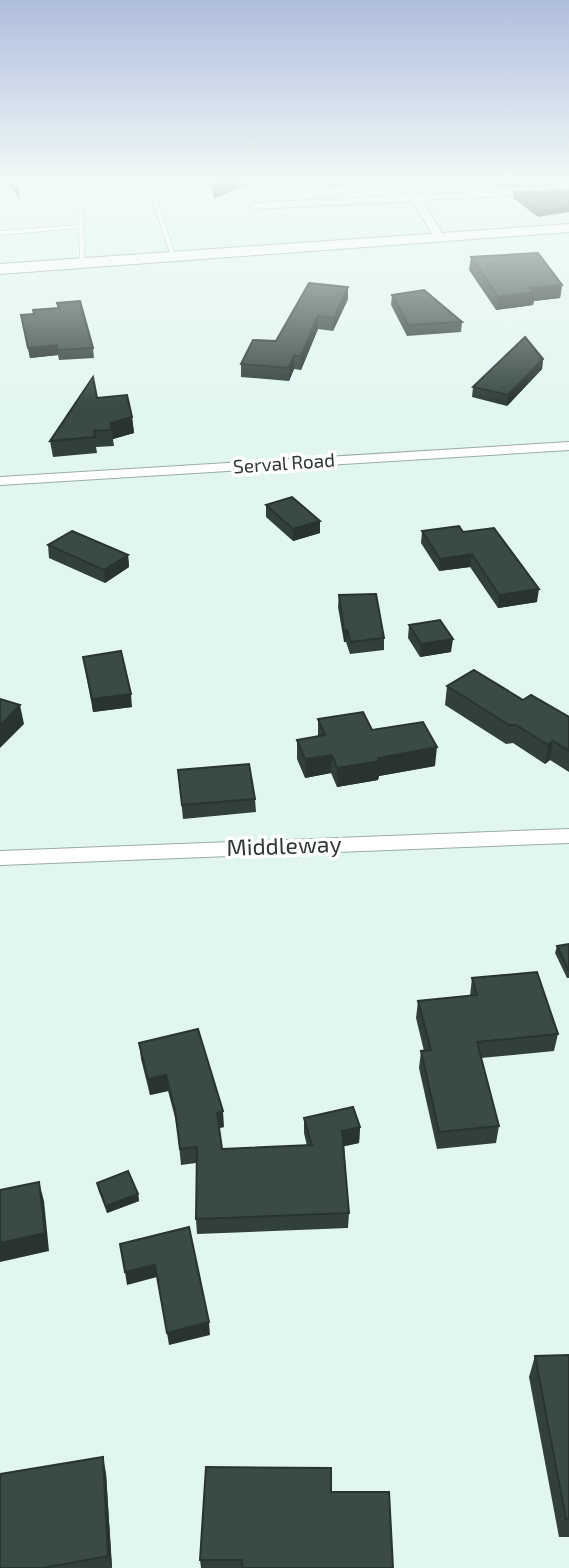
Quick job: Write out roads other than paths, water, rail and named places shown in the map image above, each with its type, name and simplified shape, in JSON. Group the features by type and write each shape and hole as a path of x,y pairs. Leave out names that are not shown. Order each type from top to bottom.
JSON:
{"main road":[{"path":"0,269 186,256"}],"street":[{"name":"Serval Road","path":"0,481 569,446"},
{"name":"Middleway","path":"0,858 569,836"}],"lane":[{"path":"83,256 83,264"}]}
